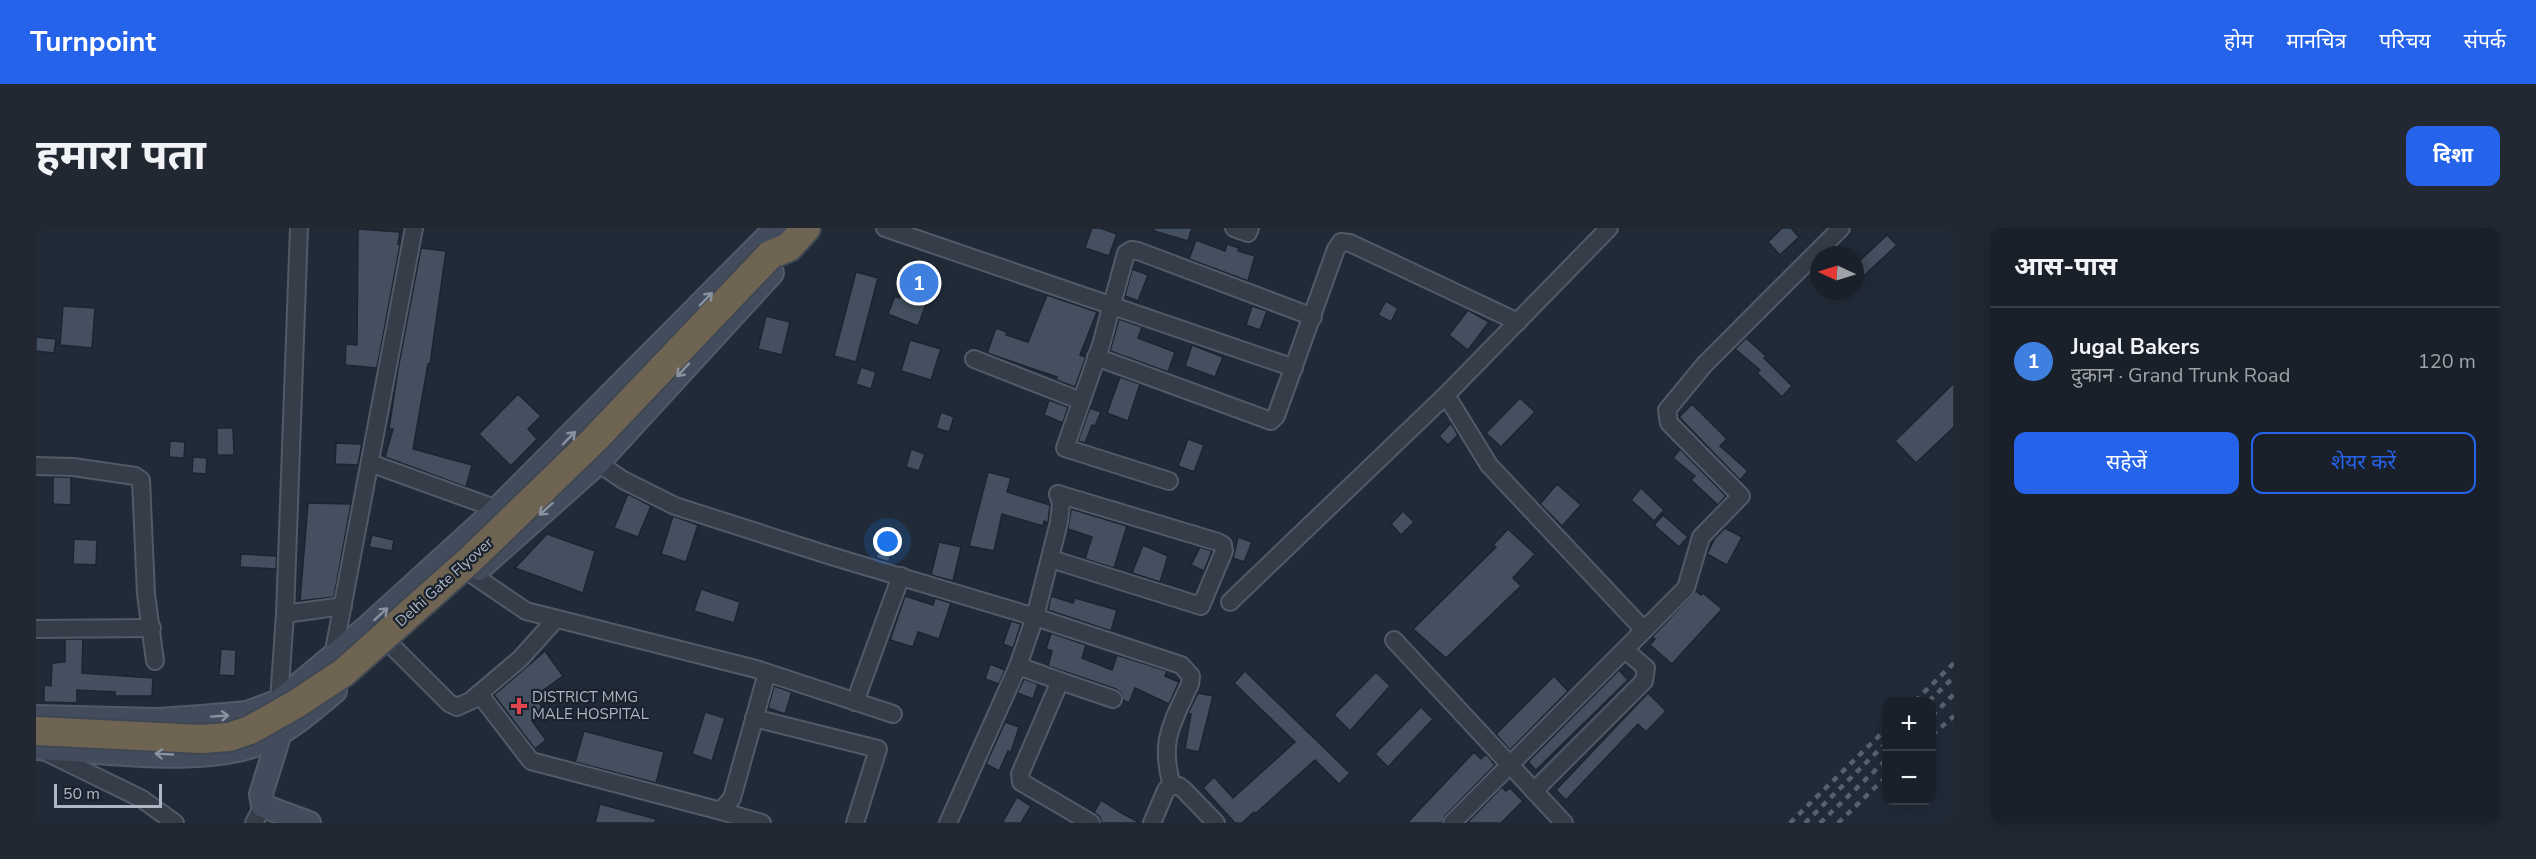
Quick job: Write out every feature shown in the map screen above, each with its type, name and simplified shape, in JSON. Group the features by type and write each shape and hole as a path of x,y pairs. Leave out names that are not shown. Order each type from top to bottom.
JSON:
{"highway":[{"name":"Delhi Gate Flyover","path":"36,743 229,737 250,730 296,704 343,672 471,560 594,440 786,238"}],"main road":[{"path":"36,717 158,720 191,718 247,713 279,701 333,656 497,509 772,232 786,238 773,272 598,463 473,575 303,719 258,744 235,750 195,754 177,755 36,743"},
{"path":"191,718 195,754"},
{"path":"280,733 261,794 258,815 309,823"},
{"path":"258,744 265,783"}],"street":[{"path":"279,701 285,614 299,228"},
{"path":"333,656 414,228"},
{"path":"885,228 1294,368"},
{"path":"1234,228 1248,233 1250,228"},
{"path":"1230,602 1446,395 1609,228"},
{"path":"1452,823 1686,588 1701,537 1741,496 1670,423 1667,410 1705,364 1841,228"},
{"path":"1096,357 1271,421 1276,416 1336,249 1341,242 1350,243 1518,322"},
{"path":"1169,481 1065,448 1113,305 1123,258 1131,250 1313,318"},
{"path":"974,359 1081,401"},
{"path":"1446,395 1490,465 1644,630"},
{"path":"370,463 497,509"},
{"path":"598,463 623,480 675,506 1035,616 1181,666 1191,676 1190,684 1168,731 1166,745 1172,786"},
{"path":"36,466 88,469 135,476 141,480 146,594 155,661"},
{"path":"948,823 1018,666 1035,616 1061,512 1058,494 1218,543 1222,545 1224,551 1201,606 1051,559"},
{"path":"450,552 473,575 516,606 556,619 767,673 893,714"},
{"path":"855,702 901,576"},
{"path":"285,614 343,606"},
{"path":"474,698 520,659 556,619"},
{"path":"36,629 152,628"},
{"path":"1394,640 1564,823"},
{"path":"390,644 449,703 457,707 481,696 531,761 721,810 762,823"},
{"path":"1534,791 1644,681 1646,668 1625,650"},
{"path":"1018,666 1113,699"},
{"path":"721,810 732,798 767,673"},
{"path":"1060,681 1020,778 1021,782 1091,823"},
{"path":"754,718 878,749 855,823"},
{"path":"36,743 142,799 175,823"},
{"path":"1152,823 1166,790 1172,786 1179,786 1184,790 1216,823"}],"building":[{"path":"1092,228 1100,228 1117,234 1109,256 1085,248"},
{"path":"1154,228 1192,228 1188,241 1154,231"},
{"path":"1782,228 1791,228 1799,237 1780,255 1768,242"},
{"path":"358,229 400,232 398,244 400,245 377,368 345,365 346,344 357,345"},
{"path":"1887,235 1897,245 1864,276 1864,257"},
{"path":"1196,240 1225,251 1227,244 1239,248 1238,251 1255,256 1248,281 1189,259"},
{"path":"421,248 446,251 430,364 428,364 413,449 472,465 466,487 385,457 393,429 389,429 398,369"},
{"path":"914,260 939,269 918,326 888,314 895,296 899,298"},
{"path":"1132,269 1148,275 1138,301 1125,296"},
{"path":"856,272 878,278 856,362 834,356"},
{"path":"1047,295 1097,312 1080,355 1086,357 1075,387 1056,380 1057,377 987,353 996,328 1007,332 1006,335 1028,342"},
{"path":"1386,301 1398,308 1391,322 1378,315"},
{"path":"63,306 95,308 92,348 60,345"},
{"path":"1252,306 1267,311 1260,330 1246,325"},
{"path":"1468,310 1489,322 1468,350 1449,335"},
{"path":"766,316 790,322 782,355 758,349"},
{"path":"1119,319 1142,327 1138,338 1175,352 1168,372 1110,351"},
{"path":"36,337 56,339 54,353 36,351"},
{"path":"1746,338 1766,356 1764,358 1792,386 1782,397 1757,373 1760,370 1735,349"},
{"path":"910,340 941,349 931,380 901,371"},
{"path":"1192,345 1223,357 1215,377 1185,366"},
{"path":"861,367 876,372 871,389 856,384"},
{"path":"1120,377 1140,384 1128,421 1107,413"},
{"path":"1954,383 1954,427 1916,463 1895,441"},
{"path":"518,394 541,416 528,429 537,439 511,466 479,434"},
{"path":"1520,398 1535,412 1501,447 1486,433"},
{"path":"1049,400 1068,407 1063,423 1044,415"},
{"path":"1692,404 1727,439 1720,446 1748,471 1740,480 1679,417"},
{"path":"1090,408 1101,412 1095,426 1092,425 1085,443 1078,441"},
{"path":"941,412 954,417 949,432 936,428"},
{"path":"1451,423 1458,435 1448,445 1439,436"},
{"path":"217,428 233,428 234,455 217,455"},
{"path":"1188,439 1204,445 1194,472 1178,466"},
{"path":"170,441 185,442 184,458 169,457"},
{"path":"336,443 362,444 358,465 335,464"},
{"path":"911,449 925,454 919,471 906,467"},
{"path":"1680,449 1726,496 1718,505 1691,480 1695,476 1673,458"},
{"path":"193,457 207,458 206,474 192,473"},
{"path":"988,472 1011,478 1007,492 1050,505 1048,523 1044,521 1043,526 1002,514 994,551 969,546"},
{"path":"53,477 71,477 71,505 53,504"},
{"path":"1557,484 1581,505 1562,526 1540,504"},
{"path":"1641,488 1664,510 1654,521 1631,500"},
{"path":"628,494 651,506 638,537 614,528"},
{"path":"308,503 351,504 334,597 300,601"},
{"path":"1071,509 1127,526 1114,568 1085,559 1092,537 1068,529"},
{"path":"1403,511 1414,522 1401,535 1391,524"},
{"path":"1663,515 1688,537 1679,547 1654,525"},
{"path":"673,516 698,525 686,562 661,554"},
{"path":"1725,528 1742,537 1727,565 1707,554 1715,538"},
{"path":"1508,529 1535,554 1513,578 1521,586 1446,658 1413,629 1496,547 1493,545"},
{"path":"547,534 595,551 583,593 515,568"},
{"path":"372,535 394,540 392,551 369,547"},
{"path":"1238,537 1252,542 1244,562 1233,558"},
{"path":"74,539 97,540 96,565 73,564"},
{"path":"939,542 961,547 953,581 931,575"},
{"path":"879,545 892,548 889,562 876,558"},
{"path":"1143,545 1168,556 1160,582 1132,573"},
{"path":"1200,547 1212,551 1204,571 1191,565"},
{"path":"241,554 277,556 276,569 240,567"},
{"path":"701,589 740,602 734,623 694,611"},
{"path":"1696,591 1701,595 1703,593 1722,609 1672,664 1650,645 1655,639 1652,637"},
{"path":"905,596 933,605 935,598 951,603 939,639 918,632 913,647 890,640"},
{"path":"1051,596 1073,603 1075,598 1117,610 1111,631 1048,610"},
{"path":"1011,621 1021,624 1013,648 1003,644"},
{"path":"1051,633 1086,645 1082,658 1112,670 1117,655 1167,671 1165,676 1179,682 1169,704 1135,688 1129,703 1123,700 1121,693 1116,689 1048,666 1052,651 1046,649"},
{"path":"65,639 83,639 82,673 153,678 152,696 115,696 115,692 77,690 77,703 44,702 44,685 51,686 52,663 65,662"},
{"path":"221,649 236,650 235,676 219,675"},
{"path":"545,651 563,676 534,697 545,711 532,721 546,740 535,749 494,695"},
{"path":"990,664 1005,670 999,684 985,679"},
{"path":"1619,670 1628,680 1536,770 1528,762"},
{"path":"1245,671 1350,773 1339,784 1315,760 1255,814 1254,812 1242,823 1235,823 1203,788 1214,777 1233,798 1295,742 1234,683"},
{"path":"1376,672 1390,686 1350,731 1334,715"},
{"path":"1554,676 1568,691 1510,750 1496,734"},
{"path":"1024,679 1038,684 1033,699 1017,693"},
{"path":"774,686 792,692 785,714 768,708"},
{"path":"1198,693 1213,696 1199,752 1185,749 1191,714 1188,713"},
{"path":"1648,693 1666,711 1646,732 1638,724 1566,800 1556,790"},
{"path":"1421,707 1433,719 1388,767 1375,754"},
{"path":"705,712 725,718 712,761 692,754"},
{"path":"1005,722 1019,727 1011,752 1008,751 999,771 986,764"},
{"path":"584,731 664,752 656,783 575,762"},
{"path":"1474,752 1481,759 1486,754 1495,765 1445,816 1442,823 1407,823"},
{"path":"1502,787 1506,791 1510,788 1523,801 1501,823 1467,823"},
{"path":"1017,797 1031,806 1021,823 1002,823"},
{"path":"1101,800 1140,823 1101,823 1100,817 1094,812"},
{"path":"600,804 656,819 655,823 595,823"}],"railway":[{"path":"1919,697 1954,663"},
{"path":"1933,697 1954,677"},
{"path":"1936,712 1954,694"},
{"path":"1936,732 1954,716"},
{"path":"1790,823 1882,733"},
{"path":"1805,823 1882,747"},
{"path":"1820,823 1882,764"},
{"path":"1838,823 1882,781"}],"place":[{"name":"Jugal Bakers","path":"919,283"},
{"name":"DISTRICT MMG MALE HOSPITAL","path":"519,706"}]}
